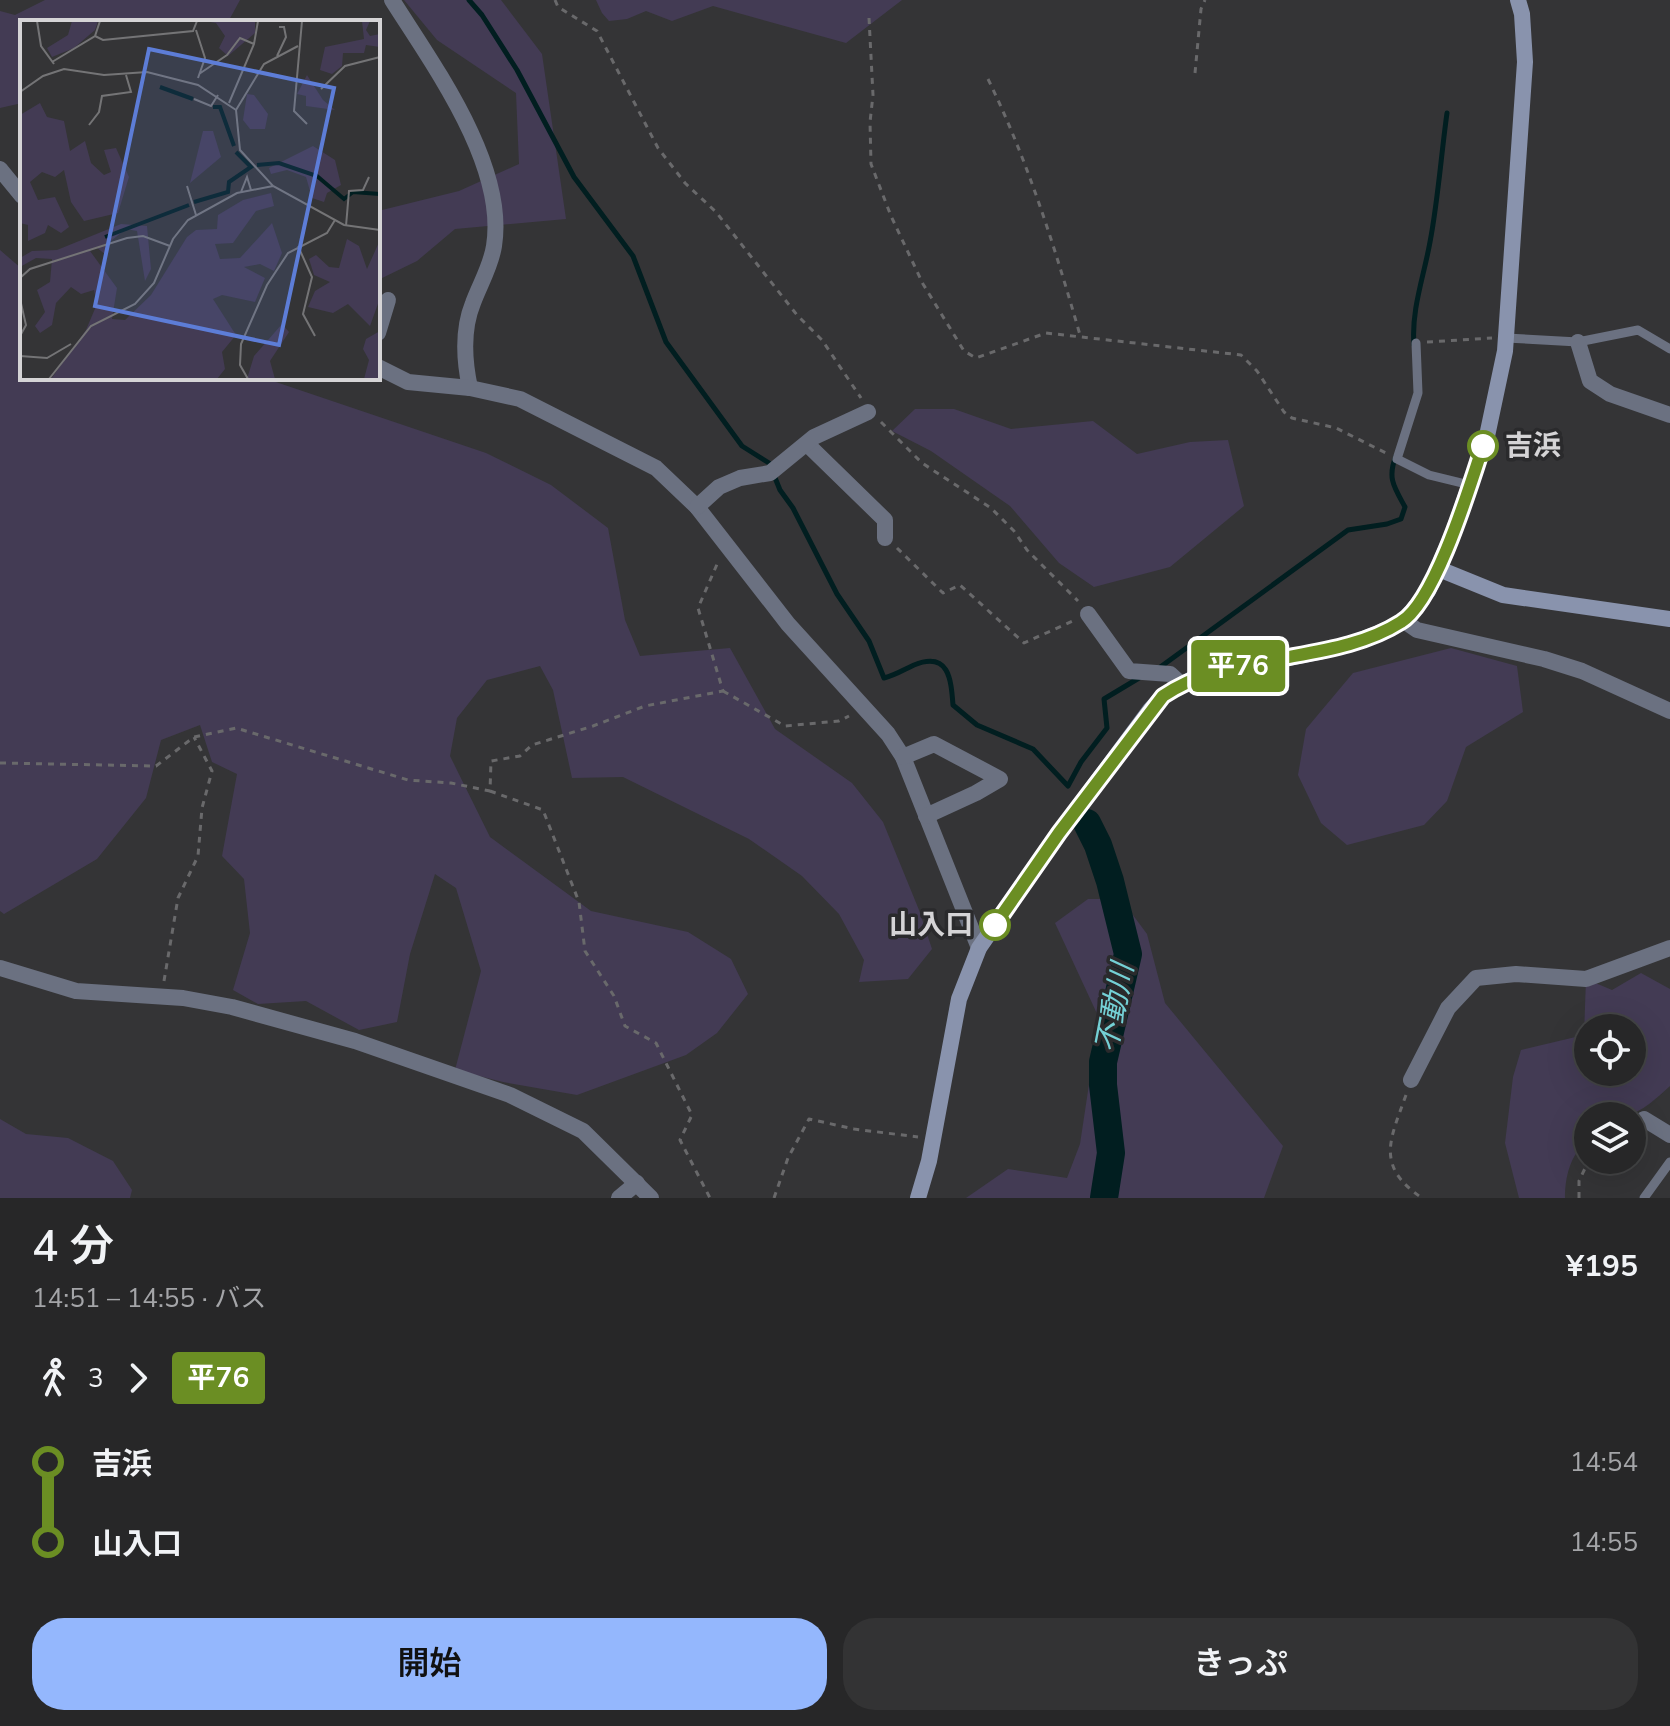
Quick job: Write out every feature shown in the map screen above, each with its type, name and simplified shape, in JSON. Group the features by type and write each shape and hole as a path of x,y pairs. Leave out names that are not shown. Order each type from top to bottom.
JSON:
{"street":[{"path":"392,0 462,114 490,184 495,207 495,244 490,265 471,308 464,348 470,388"},
{"path":"918,1198 933,1138 959,999 979,948 1150,710 1181,684 1212,671 1353,643 1404,621 1428,591 1439,569 1487,436 1506,338 1525,62 1522,14 1518,0"},
{"path":"0,169 20,194"},
{"path":"380,326 388,300"},
{"path":"1578,342 1590,381 1610,394 1670,415"},
{"path":"380,368 408,382 470,388 520,399 656,468 697,507 788,624 888,734 903,757 979,948"},
{"path":"697,507 719,487 770,473 814,437 868,412"},
{"path":"807,444 885,520 885,538"},
{"path":"1439,569 1503,595 1670,619"},
{"path":"1088,614 1129,671 1170,674 1181,684"},
{"path":"1404,621 1417,630 1544,659 1582,671 1670,711"},
{"path":"903,757 934,744 1000,779 926,816"},
{"path":"1411,1080 1448,1008 1476,978 1516,974 1586,979 1670,948"},
{"path":"0,968 76,991 160,997 232,1007 355,1041 510,1095 583,1131 651,1198"},
{"path":"1646,1120 1670,1135"},
{"path":"619,1198 637,1183"}],"lane":[{"path":"1506,338 1578,342 1638,330 1670,349"},
{"path":"1416,343 1418,393 1397,459 1429,475 1470,485"},
{"path":"1649,1196 1670,1162"}],"path":[{"path":"555,0 558,7 597,31 658,148 685,183 716,212 797,315 822,340 868,412 878,418 922,463 991,508 1088,614 1024,643 960,585 943,593 885,538"},
{"path":"1195,73 1201,9 1205,0"},
{"path":"869,18 873,95 871,164 923,284 964,351 976,358 1046,333 1241,355 1257,371 1284,412 1292,418 1336,428 1397,459"},
{"path":"988,79 1009,122 1057,255 1080,336"},
{"path":"1416,343 1506,338"},
{"path":"723,691 698,608 726,543"},
{"path":"490,791 491,761 520,756 532,745 645,706 723,691 785,726 839,721 865,709"},
{"path":"0,763 156,766 194,737 236,728 408,780 451,783 490,791 543,810 579,902 585,951 614,996 625,1026 656,1043 692,1115 680,1140 710,1198"},
{"path":"160,997 178,898 198,856 202,808 212,771 194,737"},
{"path":"1411,1080 1389,1145 1392,1167 1409,1189 1422,1198"},
{"path":"774,1198 788,1158 809,1119 854,1129 933,1138"},
{"path":"1579,1198 1582,1174"}],"shaded area":[{"path":"45,0 240,0 229,20 20,20 20,103 0,108 0,11 15,15"},
{"path":"404,0 501,0 542,54 566,219 455,229 417,261 380,279 380,211 459,191 519,164 516,93 437,40"},
{"path":"596,0 902,0 846,43 713,6 672,21 646,11 627,19 609,21"},
{"path":"0,250 20,267 20,380 270,380 486,453 551,485 608,528 625,620 640,656 730,648 775,729 852,783 883,822 932,949 908,979 859,982 864,960 839,914 802,876 749,839 623,777 572,778 553,690 540,666 487,680 457,718 450,756 490,837 591,911 688,932 731,959 748,994 717,1033 686,1055 577,1095 455,1070 481,971 456,888 435,874 410,954 397,1022 359,1030 306,1001 258,1004 233,990 250,933 244,879 222,856 237,774 212,762 200,725 161,740 146,798 97,859 4,914 0,911"},
{"path":"915,409 954,409 1011,429 1093,421 1137,454 1190,442 1228,440 1244,506 1170,567 1094,587 1059,563 1010,506 931,451 892,431"},
{"path":"1451,648 1517,666 1523,712 1466,747 1447,801 1424,825 1347,845 1321,823 1298,775 1306,729 1353,673"},
{"path":"1088,899 1121,899 1147,934 1165,1003 1283,1146 1264,1198 966,1198 1008,1169 1067,1178 1080,1144 1099,1018 1055,923"},
{"path":"1641,973 1670,989 1670,1086 1646,1106 1646,1102 1574,1102 1574,1159 1566,1182 1565,1198 1519,1198 1505,1143 1513,1077 1521,1050 1574,1037 1574,1086 1646,1086 1646,1014 1585,1014 1586,979 1612,990"},
{"path":"0,1119 26,1134 68,1138 113,1161 132,1190 130,1198 0,1198"}],"waterway":[{"path":"469,0 517,70 574,177 633,256 666,342 742,446 769,463 780,490 793,508 837,594 869,641 884,678 926,662 941,665 949,677 953,705 977,725 1033,749 1068,786 1081,762 1107,728 1104,699 1139,678"},
{"path":"1414,345 1416,306 1433,226 1447,113"},
{"path":"1159,668 1348,530 1401,519 1405,507 1392,477 1396,456"},
{"name":"不動川","path":"1087,823 1110,881 1128,954 1103,1062 1111,1153 1104,1198"}],"bus line":[{"name":"平76","path":"995,925 1059,833 1163,696 1181,684 1212,671 1319,652 1353,643 1404,621 1428,591 1439,569 1483,446"}],"place":[{"name":"吉浜","path":"1483,446"},
{"name":"山入口","path":"995,925"}]}
